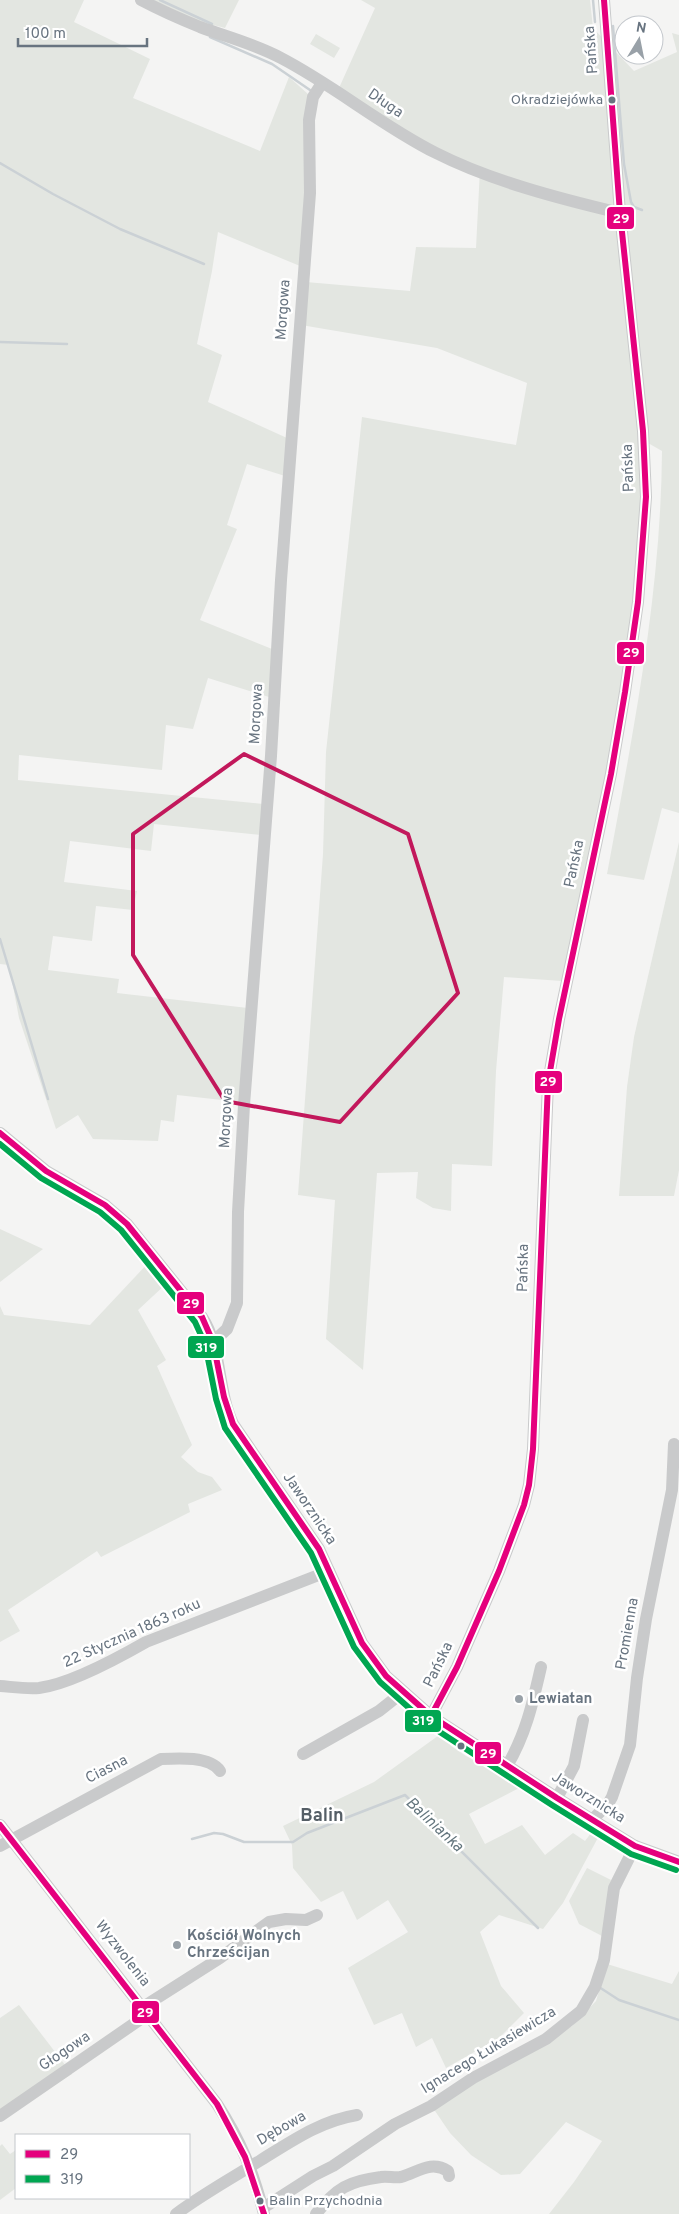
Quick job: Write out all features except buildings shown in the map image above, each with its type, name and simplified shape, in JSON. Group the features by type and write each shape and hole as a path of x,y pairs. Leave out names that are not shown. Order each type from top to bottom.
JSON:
{"street":[{"name":"Długa","path":"141,0 200,27 248,43 281,58 341,93 398,132 438,154 518,184 582,204 620,213"},
{"name":"Pańska","path":"431,1716 458,1667 499,1571 529,1485 533,1450 548,1083 559,1019 611,774 638,602 646,497 643,431 620,213 604,0"},
{"name":"Morgowa","path":"214,1342 227,1329 237,1303 238,1212 244,1104 271,756 282,570 310,193 309,120 313,97 322,83"},
{"name":"Jaworznicka","path":"0,1133 46,1171 105,1205 127,1224 210,1329 214,1342 224,1404 233,1424 310,1536 329,1571 362,1643 376,1665 431,1716 507,1766 635,1846 679,1862"},
{"name":"Promienna","path":"593,1820 612,1797 630,1745 642,1644 672,1490 674,1444"},
{"name":"22 Stycznia 1863 roku","path":"0,1686 38,1688 61,1683 121,1656 146,1642 329,1571"},
{"path":"507,1766 520,1744 531,1713 541,1667"},
{"path":"303,1754 379,1711 403,1692"},
{"path":"557,1798 574,1766 582,1720"},
{"name":"Ciasna","path":"6,1844 161,1759 172,1758 211,1762 220,1771"},
{"name":"Wyzwolenia","path":"0,1825 6,1844 146,2010 217,2104 242,2145 263,2211"},
{"name":"Ignacego Łukasiewicza","path":"263,2211 313,2176 333,2166 395,2124 431,2106 473,2078 546,2039 581,2011 596,1984 606,1945 614,1888 635,1846"},
{"name":"Głogowa","path":"0,2116 269,1922 286,1919 306,1920 316,1915"},
{"name":"Dębowa","path":"176,2214 201,2195 312,2129 343,2117 358,2115"},
{"path":"316,2214 333,2194 353,2181 387,2176 399,2177 429,2166 445,2169 448,2172 448,2176"}],"highlighted area":[{"path":"244,754 408,834 458,993 340,1122 225,1101 133,955 133,834"}],"shaded area":[{"path":"0,0 84,0 74,22 150,59 133,98 260,151 289,77 308,94 306,192 300,266 218,232 197,344 222,355 208,402 287,438 285,476 247,464 227,525 237,529 200,620 272,649 269,697 208,678 193,729 166,725 162,770 19,755 18,780 263,804 261,835 154,824 151,851 70,841 64,882 137,891 133,910 96,906 92,941 53,936 48,970 119,979 117,993 248,1008 240,1102 177,1095 174,1122 161,1120 158,1141 93,1139 78,1115 56,1129 19,1018 9,965 0,964"},
{"path":"153,0 239,0 225,28 194,20"},
{"path":"361,0 590,0 593,28 614,50 614,65 628,65 634,71 648,65 664,65 664,58 677,52 672,33 679,35 679,813 662,808 644,880 607,874 636,716 657,558 662,451 648,443 634,598 607,773 562,981 504,977 496,1071 492,1166 452,1164 451,1211 433,1208 416,1198 418,1172 377,1173 363,1370 326,1339 335,1200 298,1195 323,854 326,752 362,417 516,445 527,383 437,348 301,325 306,282 410,291 416,247 476,248 480,169 438,152 339,88 375,8"},
{"path":"316,34 340,48 334,58 310,44"},
{"path":"679,842 679,1170 674,1196 619,1196 627,1087 634,1037"},
{"path":"0,1229 43,1249 0,1282"},
{"path":"150,1261 167,1283 138,1310 166,1360 157,1366 192,1445 181,1457 198,1472 212,1477 222,1490 188,1504 190,1512 101,1557 97,1551 8,1610 20,1631 0,1642 0,1306 4,1315 90,1325"},
{"path":"442,1733 451,1746 466,1756 525,1785 469,1814 485,1844 522,1825 545,1855 573,1833 585,1841 594,1829 601,1832 563,1903 543,1929 499,1915 480,1932 501,1986 524,2013 499,2038 446,2068 432,2038 416,2047 402,2013 374,2025 348,1968 408,1932 388,1900 357,1920 343,1891 321,1902 293,1868 292,1845 283,1826 374,1782"},
{"path":"587,1868 611,1880 602,1936 579,1924 569,1901"},
{"path":"607,1964 672,1984 679,1971 679,2214 549,2214 602,2141 566,2122 520,2174 501,2175 471,2155 450,2133 433,2108 572,2026 596,2001"},
{"path":"19,2005 72,2074 0,2120 0,2018"},
{"path":"2,2144 10,2154 15,2151 15,2189 0,2200 0,2146"}],"waterway":[{"path":"160,0 212,24"},
{"path":"593,0 595,22"},
{"path":"613,26 624,164 631,202 634,207 642,210"},
{"path":"210,37 272,64 310,90"},
{"path":"0,163 53,194 120,229 204,264"},
{"path":"0,342 67,344"},
{"path":"0,939 48,1099"},
{"name":"Balinianka","path":"192,1839 214,1833 223,1834 244,1842 293,1842 307,1833 405,1795 538,1928"},
{"name":"Balinianka","path":"599,1987 619,2000 679,2020"}],"transit line":[{"name":"29","path":"431,1716 457,1667 499,1571 524,1505 529,1485 533,1449 548,1083 559,1019 611,774 638,602 646,497 643,431 620,213 604,0"},
{"name":"29","path":"0,1133 46,1171 105,1205 127,1224 202,1317 213,1342 224,1397 233,1424 319,1549 362,1643 386,1676 431,1716 557,1798 635,1846 679,1862"},
{"name":"319","path":"0,1144 41,1178 100,1212 121,1230 195,1322 205,1344 216,1399 225,1428 311,1553 354,1647 380,1682 426,1723 552,1805 631,1854 676,1870"},
{"name":"29","path":"0,1825 217,2104 245,2157 264,2214"}],"place":[{"name":"Okradziejówka","path":"612,100"},
{"name":"Lewiatan","path":"519,1699"},
{"name":"Kościół Wolnych Chrześcijan","path":"177,1945"},
{"name":"Balin Przychodnia","path":"260,2201"}],"district":[{"name":"Balin","path":"322,1816"}]}
